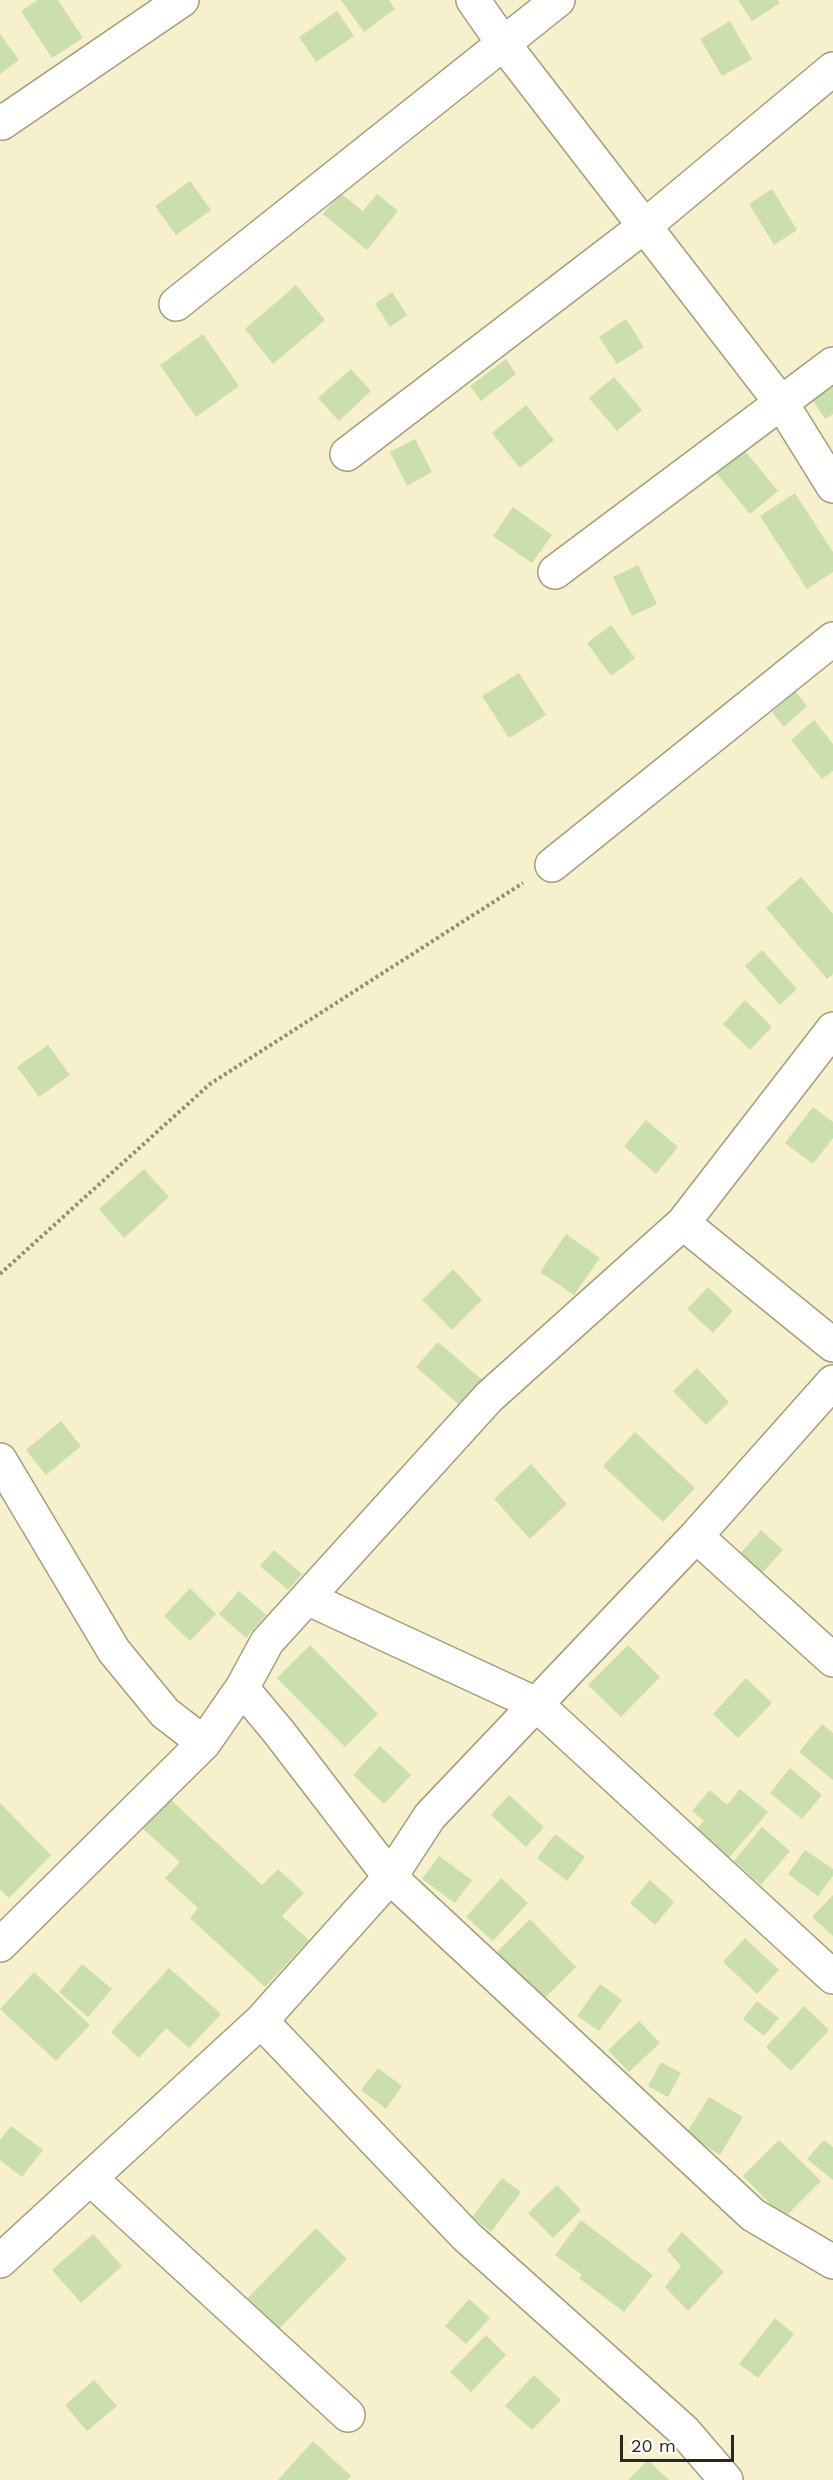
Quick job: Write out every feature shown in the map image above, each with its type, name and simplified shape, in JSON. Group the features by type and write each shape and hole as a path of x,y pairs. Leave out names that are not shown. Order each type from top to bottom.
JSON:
{"street":[{"path":"0,120 2,123 182,0"},
{"path":"473,0 503,43 646,225 782,404 833,486"},
{"path":"176,304 558,0"},
{"path":"347,454 646,225 833,69"},
{"path":"555,572 833,364"},
{"path":"552,865 833,639"},
{"path":"0,1945 204,1743 242,1688 267,1642 489,1397 683,1223 833,1029"},
{"path":"683,1223 833,1345"},
{"path":"0,2261 261,2021 390,1878 430,1816 696,1536 833,1382"},
{"path":"0,1460 114,1651 165,1713 204,1743"},
{"path":"696,1536 833,1660"},
{"path":"307,1598 536,1704 833,1977"},
{"path":"242,1688 278,1731 390,1878 753,2215 833,2262"},
{"path":"261,2021 466,2236 684,2431 726,2480"},
{"path":"90,2178 348,2415"}],"path":[{"path":"0,1274 210,1084 552,865"}],"building":[{"path":"38,0 58,0 83,38 52,58 21,11"},
{"path":"341,0 389,0 395,9 364,32"},
{"path":"738,0 778,0 780,3 752,21"},
{"path":"337,11 354,36 316,62 299,37"},
{"path":"730,21 752,59 722,76 700,39"},
{"path":"0,34 19,60 0,74"},
{"path":"190,181 211,210 176,235 155,206"},
{"path":"772,189 797,230 774,245 749,204"},
{"path":"340,193 363,211 377,194 398,211 367,250 323,214"},
{"path":"296,285 325,320 273,364 245,329"},
{"path":"392,292 407,315 390,327 375,304"},
{"path":"626,319 644,347 617,364 599,337"},
{"path":"203,334 239,386 196,417 160,365"},
{"path":"506,359 516,374 481,401 470,386"},
{"path":"351,369 371,391 339,421 318,398"},
{"path":"614,377 642,410 617,431 589,398"},
{"path":"833,381 833,414 825,419 810,396"},
{"path":"526,405 554,440 520,468 492,433"},
{"path":"415,439 432,472 407,486 390,452"},
{"path":"741,446 778,491 750,514 713,469"},
{"path":"795,493 833,552 833,572 807,589 760,516"},
{"path":"513,507 552,535 532,563 493,536"},
{"path":"638,565 657,604 632,616 613,577"},
{"path":"611,625 635,658 611,676 587,643"},
{"path":"519,673 546,715 509,738 482,696"},
{"path":"795,691 807,706 784,727 772,712"},
{"path":"814,720 833,744 833,771 822,779 791,740"},
{"path":"801,877 833,914 833,974 827,979 766,908"},
{"path":"762,950 797,989 780,1005 745,966"},
{"path":"745,1000 772,1027 750,1050 723,1024"},
{"path":"48,1045 70,1075 39,1097 17,1067"},
{"path":"813,1107 833,1122 833,1138 813,1164 785,1143"},
{"path":"646,1120 678,1147 656,1174 624,1146"},
{"path":"144,1169 169,1197 124,1238 99,1209"},
{"path":"566,1234 600,1258 574,1295 540,1272"},
{"path":"453,1269 482,1300 452,1330 422,1300"},
{"path":"708,1287 733,1311 713,1333 687,1309"},
{"path":"438,1342 486,1383 463,1408 416,1367"},
{"path":"697,1368 729,1402 706,1425 673,1391"},
{"path":"61,1421 81,1446 46,1475 26,1450"},
{"path":"635,1432 695,1488 663,1522 603,1466"},
{"path":"531,1464 567,1504 530,1539 494,1499"},
{"path":"761,1530 783,1550 760,1575 738,1556"},
{"path":"274,1550 302,1574 288,1590 260,1566"},
{"path":"190,1588 216,1614 190,1641 164,1616"},
{"path":"239,1591 266,1615 246,1638 219,1614"},
{"path":"310,1645 378,1714 345,1747 277,1678"},
{"path":"628,1645 660,1677 621,1717 588,1685"},
{"path":"746,1678 772,1703 738,1738 713,1714"},
{"path":"822,1724 833,1733 833,1780 799,1752"},
{"path":"380,1746 411,1775 384,1804 353,1775"},
{"path":"790,1768 822,1795 802,1819 770,1793"},
{"path":"740,1789 768,1812 721,1867 688,1839 704,1821 692,1811 710,1790 727,1805"},
{"path":"509,1795 544,1827 526,1847 491,1815"},
{"path":"170,1799 262,1885 278,1869 304,1893 282,1916 309,1940 265,1987 190,1918 198,1908 165,1878 180,1862 143,1829"},
{"path":"0,1803 51,1855 9,1898 0,1889"},
{"path":"762,1827 790,1851 761,1885 734,1861"},
{"path":"555,1834 585,1857 567,1881 537,1858"},
{"path":"805,1850 833,1869 833,1876 818,1896 788,1874"},
{"path":"439,1856 472,1880 455,1903 422,1879"},
{"path":"501,1878 528,1903 493,1941 466,1917"},
{"path":"650,1880 674,1902 655,1925 630,1903"},
{"path":"833,1895 833,1936 812,1917"},
{"path":"530,1919 576,1967 543,2000 497,1952"},
{"path":"745,1938 779,1970 757,1994 723,1962"},
{"path":"82,1964 112,1989 88,2017 59,1992"},
{"path":"169,1968 221,2014 189,2048 166,2028 139,2058 111,2032"},
{"path":"34,1972 90,2025 56,2061 0,2009"},
{"path":"600,1984 622,2000 599,2031 577,2016"},
{"path":"757,2001 779,2018 764,2036 743,2019"},
{"path":"804,2006 829,2030 791,2071 766,2047"},
{"path":"639,2021 660,2043 629,2072 608,2050"},
{"path":"661,2062 681,2073 668,2097 648,2086"},
{"path":"378,2068 402,2086 386,2109 361,2090"},
{"path":"709,2097 743,2117 720,2155 686,2134"},
{"path":"11,2126 43,2150 22,2177 0,2160 0,2140"},
{"path":"779,2140 821,2181 784,2218 743,2176"},
{"path":"824,2140 833,2147 833,2180 807,2159"},
{"path":"502,2178 521,2192 491,2232 472,2217"},
{"path":"557,2185 581,2210 553,2238 528,2213"},
{"path":"581,2220 653,2275 624,2312 579,2278 582,2275 555,2255"},
{"path":"316,2228 347,2259 275,2333 243,2303"},
{"path":"682,2232 724,2272 688,2311 665,2287 681,2266 667,2250"},
{"path":"93,2234 122,2266 81,2303 52,2270"},
{"path":"469,2299 490,2318 466,2344 445,2326"},
{"path":"775,2318 794,2334 758,2378 739,2364"},
{"path":"486,2335 506,2355 471,2392 450,2372"},
{"path":"534,2375 561,2400 532,2430 505,2406"},
{"path":"94,2380 117,2406 87,2431 65,2405"},
{"path":"313,2441 351,2476 347,2480 278,2480"},
{"path":"648,2460 669,2480 628,2480"}]}
